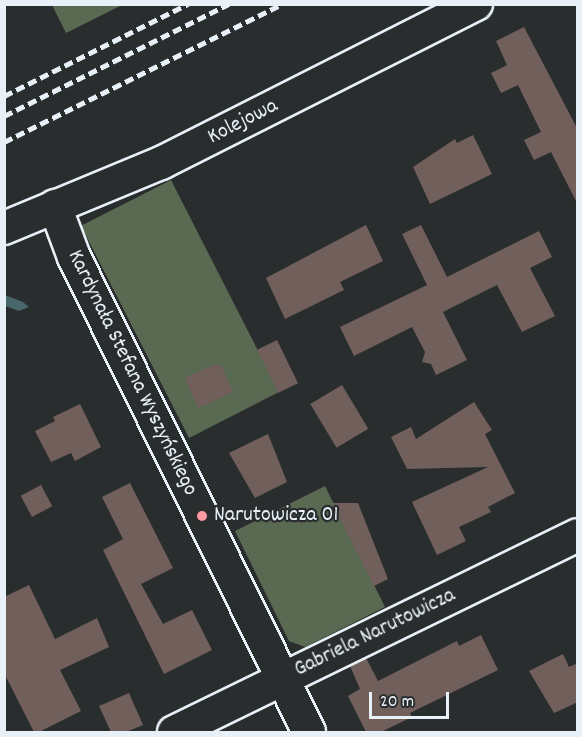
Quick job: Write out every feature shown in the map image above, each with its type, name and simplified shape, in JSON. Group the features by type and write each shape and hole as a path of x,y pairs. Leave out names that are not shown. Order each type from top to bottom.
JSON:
{"street":[{"name":"Kolejowa","path":"4,228 161,163 476,4"},
{"name":"Kardynała Stefana Wyszyńskiego","path":"55,206 74,257 309,732"},
{"name":"Gabriela Narutowicza","path":"174,732 578,535"}],"green space":[{"path":"52,5 122,5 66,33"},
{"path":"171,180 279,392 189,438 81,226"},
{"path":"325,486 385,607 305,647 289,641 235,531"}],"water":[{"path":"5,295 29,307 19,311 5,306"}],"building":[{"path":"524,27 578,130 578,205 551,152 534,160 524,140 541,132 518,85 501,93 491,73 507,65 496,41"},
{"path":"473,135 492,174 430,204 413,167 455,139 457,143"},
{"path":"366,225 383,261 340,282 344,290 285,319 266,278"},
{"path":"421,225 447,277 539,231 552,257 530,268 555,316 522,332 497,285 443,312 467,360 436,375 431,364 422,362 425,352 412,327 354,356 340,327 427,285 402,234"},
{"path":"277,340 298,383 278,393 257,350"},
{"path":"213,365 221,365 233,392 198,408 185,378"},
{"path":"342,385 368,429 337,448 310,404"},
{"path":"474,402 492,430 485,434 515,493 488,507 491,512 459,527 466,541 437,555 412,502 488,467 407,469 391,437 411,427 416,439"},
{"path":"80,404 101,447 75,461 71,453 51,462 35,431 55,421 53,417"},
{"path":"268,434 287,482 255,498 229,453"},
{"path":"130,483 173,568 141,584 163,624 192,610 212,650 164,674 103,550 123,539 102,497"},
{"path":"41,485 52,506 32,517 21,496"},
{"path":"332,503 358,503 388,579 374,586"},
{"path":"29,585 55,639 97,618 109,647 60,670 81,711 39,732 34,732 4,673 4,597"},
{"path":"481,635 498,670 410,713 412,717 381,732 366,732 348,696 360,689 350,666 366,658 378,681 457,641 459,646"},
{"path":"563,654 569,667 578,663 578,702 554,713 529,671"},
{"path":"129,693 143,725 126,732 111,732 99,706"}],"railway":[{"path":"4,96 188,4"},
{"path":"4,116 229,4"},
{"path":"4,142 282,4"}],"place":[{"name":"Narutowicza 01","path":"202,516"}]}
